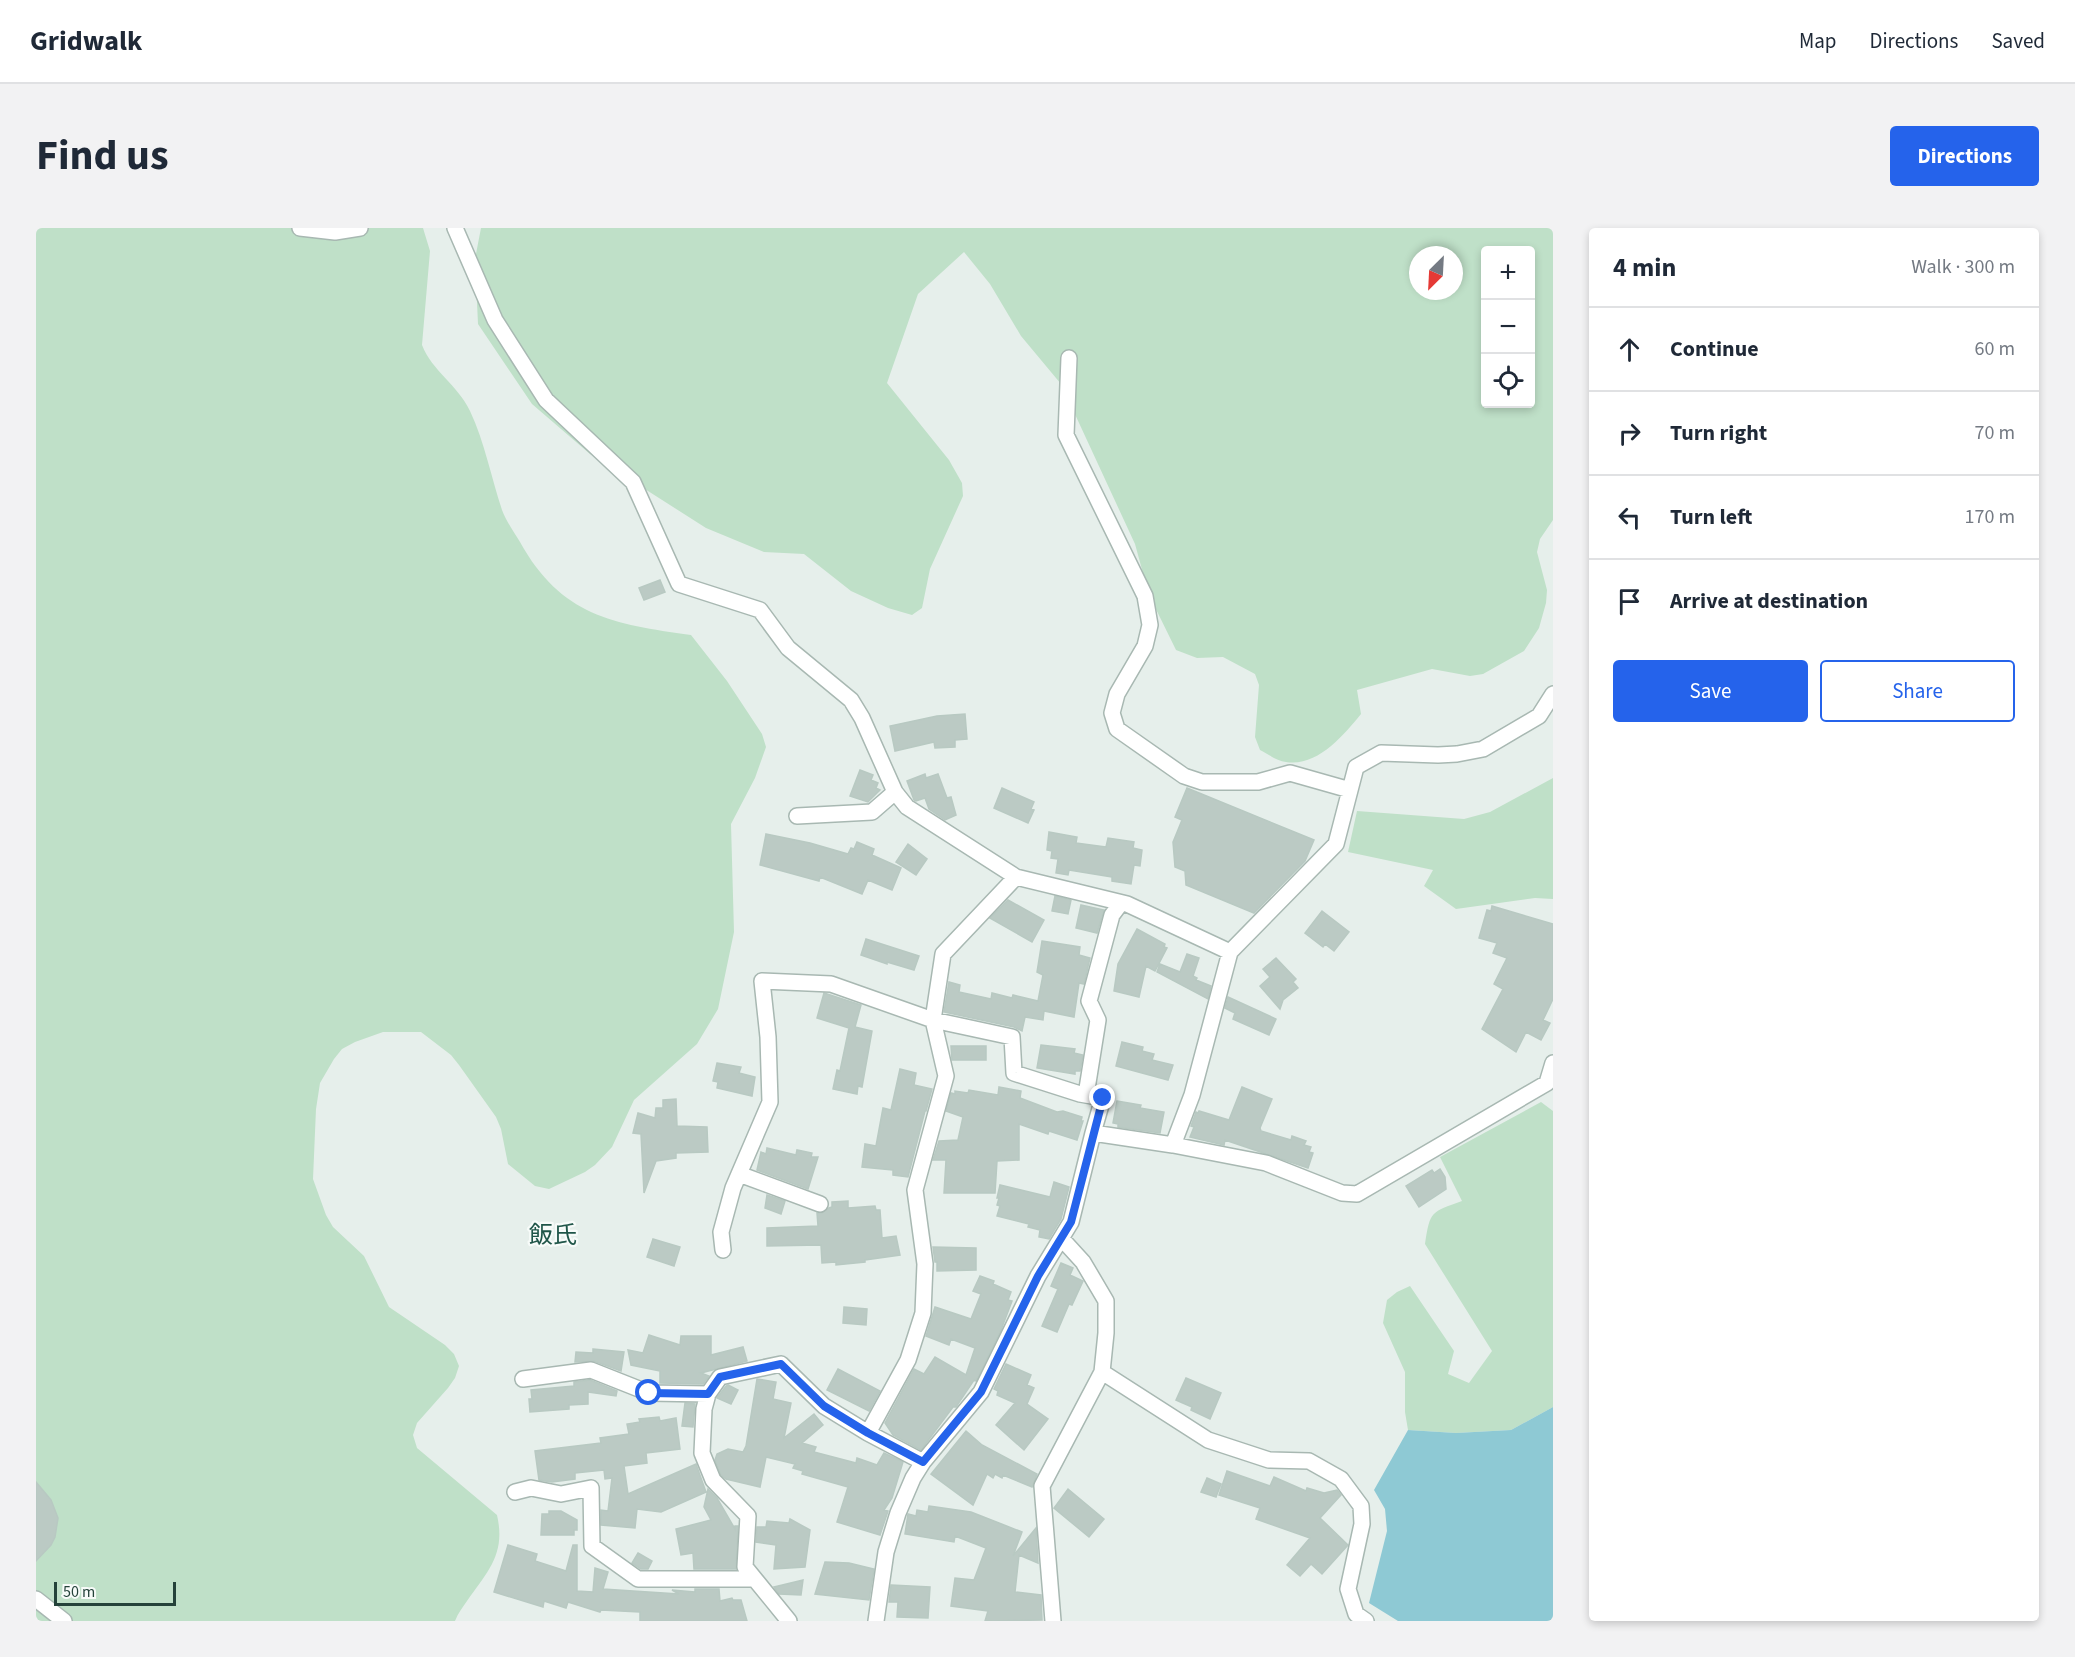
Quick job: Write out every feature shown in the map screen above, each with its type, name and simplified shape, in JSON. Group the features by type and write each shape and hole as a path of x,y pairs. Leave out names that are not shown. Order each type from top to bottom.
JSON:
{"street":[{"path":"300,228 335,232 360,228"},
{"path":"455,228 495,320 546,400 633,482 679,584 760,610 788,648 851,700 862,718 895,792 907,807 1016,877 1121,903 1230,952"},
{"path":"1069,358 1066,435 1145,596 1150,625 1145,646 1117,694 1112,713 1117,729 1184,776 1202,782 1258,782 1290,773 1350,790"},
{"path":"1173,1145 1192,1095 1230,952 1336,844 1356,767 1381,753 1438,755 1457,754 1483,748 1539,716 1553,694"},
{"path":"797,816 872,812 895,792"},
{"path":"868,1433 908,1360 923,1313 924,1264 915,1190 946,1076 933,1020 943,954 1016,877"},
{"path":"1086,1095 1098,1020 1089,1001 1112,915 1121,903"},
{"path":"723,1250 721,1232 733,1188 770,1102 768,1036 762,981 831,984 933,1020 1012,1037 1014,1073 1103,1098 1071,1222 1038,1276 981,1392 923,1462 913,1478 898,1513 886,1552 876,1621"},
{"path":"1093,1133 1173,1145 1266,1163 1342,1193 1357,1194 1547,1083 1553,1063"},
{"path":"739,1174 820,1204"},
{"path":"1053,1621 1042,1486 1102,1372 1106,1333 1106,1301 1083,1262 1062,1239"},
{"path":"789,1621 745,1567 748,1516 713,1480 702,1453 704,1409 708,1394 720,1377 781,1364 824,1406 868,1433 923,1462"},
{"path":"524,1378 591,1370 649,1393 708,1394"},
{"path":"1102,1372 1208,1440 1269,1460 1309,1461 1341,1479 1361,1506 1362,1524 1348,1589 1358,1619"},
{"path":"515,1492 531,1488 561,1494 591,1488 591,1546 638,1579 754,1579"},
{"path":"36,1599 64,1621"}],"green space":[{"path":"36,228 423,228 430,251 422,345 432,363 459,393 470,411 480,435 504,514 536,567 553,586 572,601 592,612 637,626 691,635 727,681 762,734 766,747 755,778 731,824 734,932 718,1009 697,1044 634,1100 612,1147 595,1165 549,1189 535,1186 508,1164 501,1129 496,1117 459,1065 451,1055 421,1032 383,1032 355,1042 342,1049 320,1083 316,1109 313,1179 326,1215 333,1227 364,1256 389,1307 445,1345 454,1354 459,1366 448,1388 417,1423 413,1435 417,1448 497,1515 499,1541 497,1551 488,1571 455,1621 36,1621"},
{"path":"481,228 1553,228 1553,520 1540,539 1537,552 1547,590 1546,603 1539,628 1524,651 1483,674 1470,676 1432,669 1357,690 1361,714 1338,740 1319,755 1308,760 1286,762 1260,750 1255,737 1259,685 1255,674 1223,657 1197,658 1176,650 1149,595 1135,544 1061,384 1021,336 990,284 964,252 918,294 887,383 949,460 962,483 963,496 930,569 922,608 912,615 888,608 851,591 804,554 764,552 706,528 590,454 532,404 478,324 475,259"},
{"path":"1553,778 1553,899 1535,898 1456,909 1424,886 1433,870 1348,852 1357,811 1464,819 1490,812"},
{"path":"1541,1102 1553,1111 1553,1407 1511,1430 1456,1433 1408,1430 1405,1412 1405,1372 1383,1323 1387,1300 1410,1286 1454,1351 1448,1374 1469,1383 1492,1351 1425,1244 1434,1214 1462,1201 1440,1157"}],"water":[{"path":"1553,1407 1553,1621 1398,1621 1369,1603 1387,1531 1385,1509 1374,1490 1408,1430 1456,1433 1511,1430"}],"building":[{"path":"660,580 665,592 644,600 639,588"},
{"path":"965,714 967,739 955,740 955,747 935,748 934,742 895,751 890,726 937,716"},
{"path":"860,770 873,775 871,780 878,783 876,788 880,790 868,802 850,796"},
{"path":"925,774 926,778 938,774 947,798 951,797 956,815 945,820 929,809 925,798 914,800 907,781"},
{"path":"1002,788 1034,802 1031,809 1034,810 1028,823 994,808"},
{"path":"1187,788 1314,840 1305,861 1254,913 1186,885 1185,871 1175,867 1173,842 1182,820 1175,817"},
{"path":"1049,832 1077,837 1076,843 1106,847 1108,838 1134,842 1133,848 1142,850 1140,866 1134,865 1131,884 1112,881 1112,877 1069,870 1068,875 1056,873 1058,859 1051,858 1052,851 1047,850"},
{"path":"766,834 848,854 857,842 874,849 872,855 901,868 892,890 868,880 862,894 820,877 819,881 760,865"},
{"path":"908,844 927,859 916,875 896,862"},
{"path":"1055,896 1071,900 1068,914 1052,911"},
{"path":"1008,900 1044,920 1032,942 990,918"},
{"path":"1081,905 1104,910 1097,933 1076,928"},
{"path":"1492,906 1553,924 1553,999 1543,1020 1550,1023 1541,1040 1526,1032 1516,1052 1482,1029 1503,989 1494,984 1507,958 1493,953 1497,943 1479,938 1487,910 1491,911"},
{"path":"1322,911 1349,932 1334,951 1325,944 1323,947 1305,933"},
{"path":"1137,929 1165,944 1164,947 1167,948 1155,971 1146,966 1139,997 1114,991 1118,964"},
{"path":"866,939 919,956 914,970 861,955"},
{"path":"1042,941 1080,947 1079,955 1090,958 1084,984 1079,983 1074,1017 1044,1011 1043,1020 1025,1017 1022,1031 1014,1027 944,1012 949,982 960,985 959,992 991,999 992,993 1038,1001 1043,975 1037,972"},
{"path":"1187,954 1199,958 1193,976 1197,978 1196,980 1211,986 1208,999 1157,972 1160,964 1180,972"},
{"path":"1276,958 1296,979 1293,982 1298,988 1283,1000 1280,1009 1260,986 1270,977 1263,969"},
{"path":"824,993 861,1005 855,1027 872,1031 862,1087 858,1086 857,1094 833,1089 837,1070 840,1071 849,1028 817,1018"},
{"path":"1228,997 1276,1019 1269,1035 1233,1019 1235,1013 1225,1008"},
{"path":"1122,1042 1143,1047 1142,1051 1154,1054 1152,1060 1173,1065 1168,1080 1116,1066"},
{"path":"1041,1045 1075,1049 1074,1053 1083,1055 1080,1071 1075,1071 1075,1074 1037,1068"},
{"path":"951,1046 986,1046 986,1060 952,1060"},
{"path":"717,1063 741,1067 739,1073 755,1077 752,1096 717,1088 718,1082 713,1081"},
{"path":"900,1069 916,1073 914,1085 932,1089 908,1177 893,1175 893,1170 862,1167 865,1144 876,1146 883,1108 891,1110"},
{"path":"999,1087 1021,1091 1020,1098 1057,1112 1063,1111 1082,1117 1081,1121 1083,1121 1077,1140 1049,1131 1048,1134 1019,1124 1019,1160 997,1161 995,1193 944,1193 946,1160 933,1160 939,1141 958,1140 963,1117 946,1111 951,1093 955,1094 955,1091 968,1093 969,1090 998,1095"},
{"path":"1242,1087 1272,1099 1260,1128 1261,1131 1291,1140 1292,1136 1306,1141 1304,1145 1311,1147 1309,1152 1313,1153 1308,1168 1225,1140 1224,1145 1190,1137 1196,1112 1229,1120"},
{"path":"676,1099 677,1126 707,1127 708,1152 676,1153 676,1158 656,1161 644,1193 641,1134 633,1133 638,1113 655,1118 656,1108 663,1108 663,1100"},
{"path":"1117,1101 1164,1112 1160,1133 1118,1127 1118,1124 1113,1123"},
{"path":"767,1148 796,1155 797,1150 812,1153 811,1157 818,1157 808,1189 757,1170 761,1152 766,1154"},
{"path":"1440,1169 1445,1177 1446,1189 1419,1207 1406,1186 1432,1170 1434,1173"},
{"path":"1054,1182 1069,1187 1061,1219 1049,1239 1039,1237 1040,1230 1028,1227 1029,1224 997,1216 1000,1206 997,1205 999,1198 997,1198 1000,1185 1050,1197"},
{"path":"767,1195 785,1201 781,1214 765,1208"},
{"path":"848,1201 848,1208 875,1206 876,1210 880,1210 882,1238 896,1236 900,1255 836,1265 836,1262 822,1263 821,1245 767,1246 767,1228 818,1226 817,1213 822,1213 832,1207 832,1202"},
{"path":"653,1239 680,1247 674,1266 647,1257"},
{"path":"933,1247 976,1248 976,1270 937,1271"},
{"path":"1061,1263 1073,1268 1070,1275 1083,1281 1072,1305 1069,1304 1057,1332 1042,1326 1058,1289 1051,1286"},
{"path":"980,1276 994,1281 993,1284 1011,1292 1008,1300 1012,1301 1001,1330 976,1381 974,1380 956,1407 953,1407 921,1450 893,1435 885,1423 914,1369 924,1374 935,1357 966,1375 975,1348 951,1339 949,1345 926,1336 935,1307 971,1319 981,1294 973,1291"},
{"path":"844,1307 867,1309 866,1325 843,1323"},
{"path":"649,1335 680,1345 681,1336 711,1336 711,1355 743,1347 747,1361 701,1373 709,1376 703,1384 660,1383 660,1371 631,1365 628,1350 643,1353"},
{"path":"593,1349 624,1352 621,1371 594,1361 575,1362 576,1352 593,1353"},
{"path":"1006,1364 1031,1375 1027,1385 1034,1388 1027,1404 1048,1419 1024,1450 996,1425 1015,1403 997,1395 998,1391 994,1389"},
{"path":"838,1369 880,1391 869,1411 827,1390"},
{"path":"1186,1378 1221,1393 1210,1419 1176,1400"},
{"path":"757,1379 776,1382 773,1399 791,1403 784,1438 814,1414 823,1425 802,1443 816,1447 814,1452 856,1463 857,1458 877,1465 884,1453 903,1462 892,1498 884,1510 888,1511 880,1535 837,1522 848,1487 802,1474 803,1471 793,1468 795,1464 766,1457 760,1487 726,1479 721,1475 715,1460 717,1454 728,1449 743,1452 746,1446"},
{"path":"590,1380 617,1391 616,1396 588,1392 588,1404 569,1405 569,1409 530,1412 531,1390 574,1386 574,1382"},
{"path":"728,1385 738,1390 731,1404 717,1398"},
{"path":"685,1403 695,1404 693,1427 682,1426"},
{"path":"659,1417 660,1421 676,1418 680,1449 646,1453 647,1463 624,1466 628,1494 696,1464 706,1492 661,1512 637,1509 635,1528 601,1525 601,1510 608,1511 612,1478 605,1479 604,1470 575,1473 575,1479 552,1482 539,1480 535,1451 601,1443 600,1438 629,1434 627,1424 640,1422 639,1419"},
{"path":"966,1431 982,1445 1037,1474 1032,1487 1003,1475 1002,1478 995,1474 993,1478 987,1474 973,1505 931,1474"},
{"path":"1227,1471 1270,1486 1274,1477 1306,1491 1307,1488 1324,1493 1337,1490 1341,1495 1320,1518 1348,1545 1322,1574 1311,1564 1300,1576 1287,1565 1310,1538 1256,1519 1260,1508 1219,1495"},
{"path":"1207,1478 1221,1484 1216,1497 1201,1492"},
{"path":"36,1482 51,1500 58,1518 55,1537 51,1545 36,1561"},
{"path":"708,1489 717,1498 735,1529 735,1526 738,1526 736,1569 694,1569 693,1553 681,1555 676,1529 711,1520 704,1507"},
{"path":"1068,1489 1104,1519 1089,1537 1054,1508"},
{"path":"929,1506 971,1512 1022,1532 1013,1556 1036,1528 1038,1563 1019,1555 1015,1592 1041,1595 1042,1620 985,1621 988,1611 951,1606 955,1578 974,1580 986,1548 955,1536 954,1542 905,1534 908,1514 916,1516 917,1510 928,1512"},
{"path":"549,1511 561,1511 577,1520 577,1530 574,1530 574,1535 541,1535 542,1514 549,1514"},
{"path":"790,1519 810,1530 805,1567 774,1569 776,1545 756,1542 757,1527 766,1527 767,1521 789,1523"},
{"path":"508,1545 537,1554 535,1561 566,1571 573,1545 577,1545 577,1591 593,1592 595,1568 608,1572 603,1589 679,1594 672,1590 695,1592 695,1589 719,1589 720,1601 732,1598 741,1600 747,1621 640,1621 640,1612 601,1610 600,1612 568,1602 566,1608 544,1601 543,1607 494,1592"},
{"path":"638,1553 652,1561 648,1569 641,1569 632,1563"},
{"path":"825,1562 849,1563 874,1569 869,1600 815,1594"},
{"path":"803,1580 801,1595 779,1594 774,1587"},
{"path":"891,1585 930,1587 928,1618 897,1617 898,1602 889,1602"}],"district":[{"name":"飯氏","path":"553,1235"}],"route":[{"path":"649,1393 708,1394 720,1377 781,1364 824,1406 868,1433 923,1462 981,1392 1038,1276 1071,1222 1103,1098"}]}
